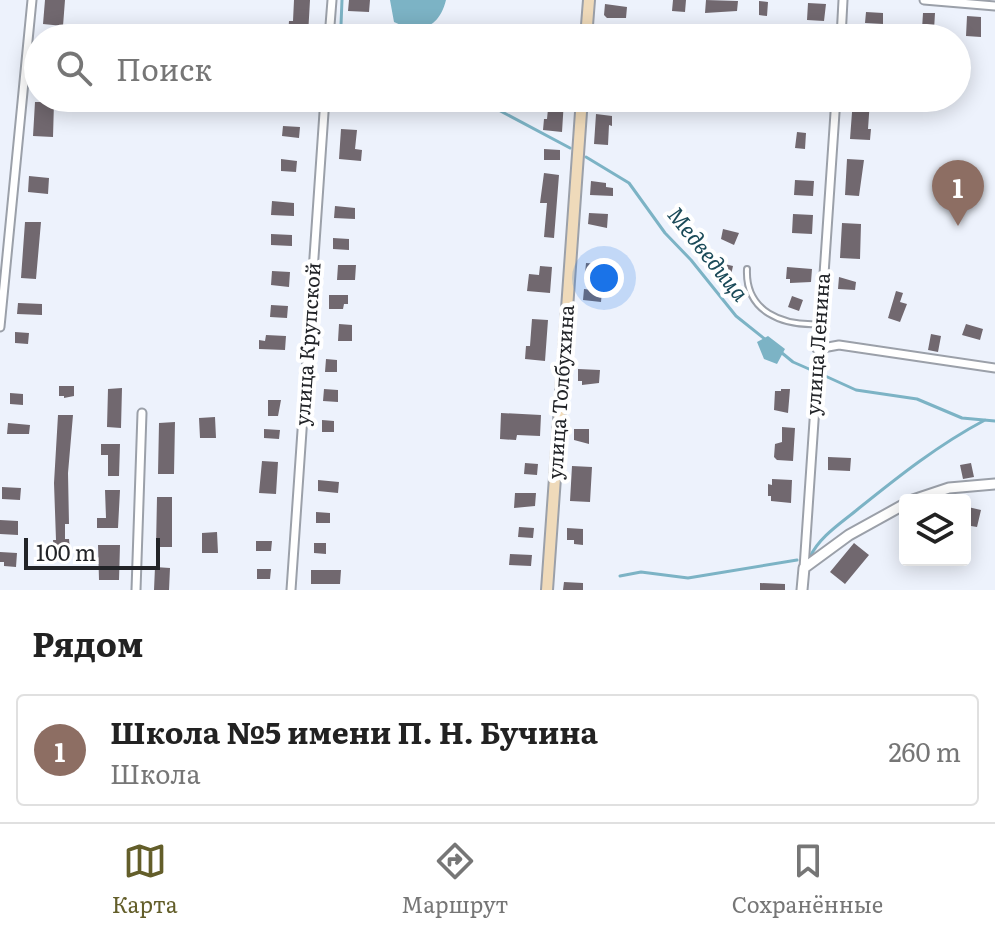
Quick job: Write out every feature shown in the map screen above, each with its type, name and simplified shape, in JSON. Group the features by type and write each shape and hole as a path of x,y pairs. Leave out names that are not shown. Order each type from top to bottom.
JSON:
{"main road":[{"path":"587,24 589,0"},
{"name":"улица Толбухина","path":"547,590 581,112"}],"street":[{"path":"30,24 32,0"},
{"path":"330,24 332,0"},
{"path":"842,24 843,0"},
{"path":"924,0 995,6"},
{"path":"0,327 24,82"},
{"name":"улица Крупской","path":"291,590 324,112"},
{"name":"улица Ленина","path":"802,590 835,112"},
{"path":"817,349 839,345 995,368"},
{"path":"136,590 142,413"},
{"path":"931,494 949,488 995,484"},
{"path":"804,568 849,535 899,507"}],"lane":[{"path":"747,269 750,290 767,313 790,323 819,324"}],"water":[{"path":"390,0 446,0 439,17 431,24 394,22"},
{"path":"768,336 785,349 777,364 764,359 757,342"}],"building":[{"path":"45,0 65,0 63,24 43,24"},
{"path":"294,0 310,0 309,24 289,24 293,21"},
{"path":"349,0 370,0 369,12 348,11"},
{"path":"673,0 686,0 685,12 672,11"},
{"path":"706,0 738,1 737,11 705,13"},
{"path":"759,1 768,2 767,16 759,15"},
{"path":"808,3 826,4 824,21 807,20"},
{"path":"605,4 627,7 626,18 607,18 604,15"},
{"path":"866,12 883,13 883,24 865,23"},
{"path":"923,13 935,13 934,24 922,24"},
{"path":"967,16 981,17 981,37 971,36 971,24 967,24"},
{"path":"34,112 54,112 53,137 33,136"},
{"path":"548,112 563,112 562,132 543,130 544,119 547,119"},
{"path":"852,112 869,112 870,140 850,139"},
{"path":"596,114 612,116 608,145 594,144"},
{"path":"283,126 300,127 299,138 282,136"},
{"path":"341,129 357,130 355,149 362,150 361,161 339,159"},
{"path":"797,132 806,133 805,149 795,148"},
{"path":"544,149 560,150 560,160 544,160"},
{"path":"281,159 297,161 296,172 281,171"},
{"path":"847,159 864,160 859,196 845,195"},
{"path":"544,173 559,175 554,238 544,237 547,203 540,203"},
{"path":"29,176 49,178 48,194 28,192"},
{"path":"795,180 814,181 813,196 794,195"},
{"path":"591,181 606,183 606,187 613,188 613,196 590,195"},
{"path":"272,201 294,203 294,216 271,215"},
{"path":"335,206 355,208 355,219 334,218"},
{"path":"589,213 608,214 607,228 588,224"},
{"path":"793,214 813,215 812,234 792,233"},
{"path":"25,222 41,222 36,279 21,278"},
{"path":"842,223 861,224 860,259 840,258"},
{"path":"723,229 739,233 734,245 721,239"},
{"path":"271,234 292,235 292,246 271,245"},
{"path":"333,238 349,239 349,250 333,249"},
{"path":"586,263 600,264 599,274 585,273"},
{"path":"720,263 733,266 731,275 717,272"},
{"path":"338,265 356,265 355,280 337,280"},
{"path":"540,266 552,267 550,293 527,291 529,274 539,275"},
{"path":"787,267 812,269 811,282 790,283 790,279 786,279"},
{"path":"272,271 290,272 289,287 271,285"},
{"path":"839,277 856,282 855,290 838,289"},
{"path":"584,289 602,291 601,302 583,300"},
{"path":"896,291 903,293 900,302 907,304 900,322 888,318"},
{"path":"329,295 348,295 348,304 344,304 343,309 329,309"},
{"path":"792,296 803,300 799,311 788,307"},
{"path":"18,303 42,304 42,315 17,314"},
{"path":"271,305 288,306 287,318 270,317"},
{"path":"532,319 548,320 545,361 525,359 526,346 530,346"},
{"path":"339,324 352,325 352,341 338,341"},
{"path":"966,324 983,329 980,340 962,335"},
{"path":"15,332 29,333 28,344 15,343"},
{"path":"931,334 941,336 938,352 928,350"},
{"path":"266,335 286,336 285,350 259,349 259,340 265,341"},
{"path":"326,359 337,360 337,372 325,372"},
{"path":"578,369 600,370 599,383 582,385 582,381 578,381"},
{"path":"59,386 74,386 74,396 59,396"},
{"path":"122,388 121,428 107,427 108,389"},
{"path":"324,389 338,390 338,402 323,401"},
{"path":"790,389 788,413 774,410 775,391"},
{"path":"10,393 23,394 23,405 10,404"},
{"path":"268,400 281,400 278,416 268,416"},
{"path":"501,413 541,415 540,436 517,435 516,440 500,439"},
{"path":"58,415 73,415 68,473 69,524 65,524 65,539 69,539 70,550 54,551 54,483"},
{"path":"215,417 216,438 200,438 199,418"},
{"path":"322,420 334,421 334,432 322,432"},
{"path":"175,422 174,474 158,474 159,423"},
{"path":"8,423 30,425 29,434 7,434"},
{"path":"782,427 795,428 793,461 774,457 775,444 782,442"},
{"path":"264,429 280,430 279,439 264,438"},
{"path":"574,429 589,429 589,444 574,440"},
{"path":"101,444 120,444 119,476 108,476 108,455 101,455"},
{"path":"828,457 851,458 850,471 828,470"},
{"path":"262,461 278,462 276,494 259,493"},
{"path":"525,463 538,464 537,475 524,474"},
{"path":"971,463 974,477 963,479 960,465"},
{"path":"572,466 592,467 590,502 570,501"},
{"path":"772,479 792,480 791,503 771,501 768,484 772,485"},
{"path":"318,480 339,482 338,493 318,491"},
{"path":"2,487 21,488 20,500 2,499"},
{"path":"105,490 120,490 118,528 97,528 97,518 106,518"},
{"path":"515,493 536,493 535,506 514,508"},
{"path":"157,497 172,497 172,547 156,547"},
{"path":"971,508 981,510 977,527 971,526"},
{"path":"316,512 330,513 330,523 316,523"},
{"path":"0,520 18,521 18,535 0,534"},
{"path":"519,527 534,528 533,538 518,537"},
{"path":"567,528 583,529 583,545 567,540"},
{"path":"217,532 218,553 202,553 202,533"},
{"path":"256,541 272,541 271,551 256,551"},
{"path":"314,543 326,543 326,554 314,553"},
{"path":"854,543 869,555 845,584 830,572"},
{"path":"98,545 120,545 119,580 99,580"},
{"path":"0,552 17,553 16,567 4,566 4,562 0,562"},
{"path":"510,554 532,555 531,566 509,565"},
{"path":"155,567 170,568 169,590 154,590"},
{"path":"257,569 271,569 270,579 257,579"},
{"path":"311,570 341,570 340,584 311,584"},
{"path":"564,582 583,583 583,590 563,590"},
{"path":"760,583 785,584 785,590 760,590"}],"waterway":[{"name":"Медведица","path":"341,24 342,0"},
{"name":"Медведица","path":"502,112 570,148"},
{"name":"Медведица","path":"586,157 629,183 665,233 736,316 766,340"},
{"name":"Медведица","path":"782,353 809,369"},
{"name":"Медведица","path":"823,375 856,390 917,399 962,418 995,421"},
{"path":"810,557 831,531 889,485 935,450 985,420"},
{"path":"620,576 641,572 688,578 797,560"}],"place":[{"name":"Школа №5 имени П. Н. Бучина","path":"958,226"}]}
